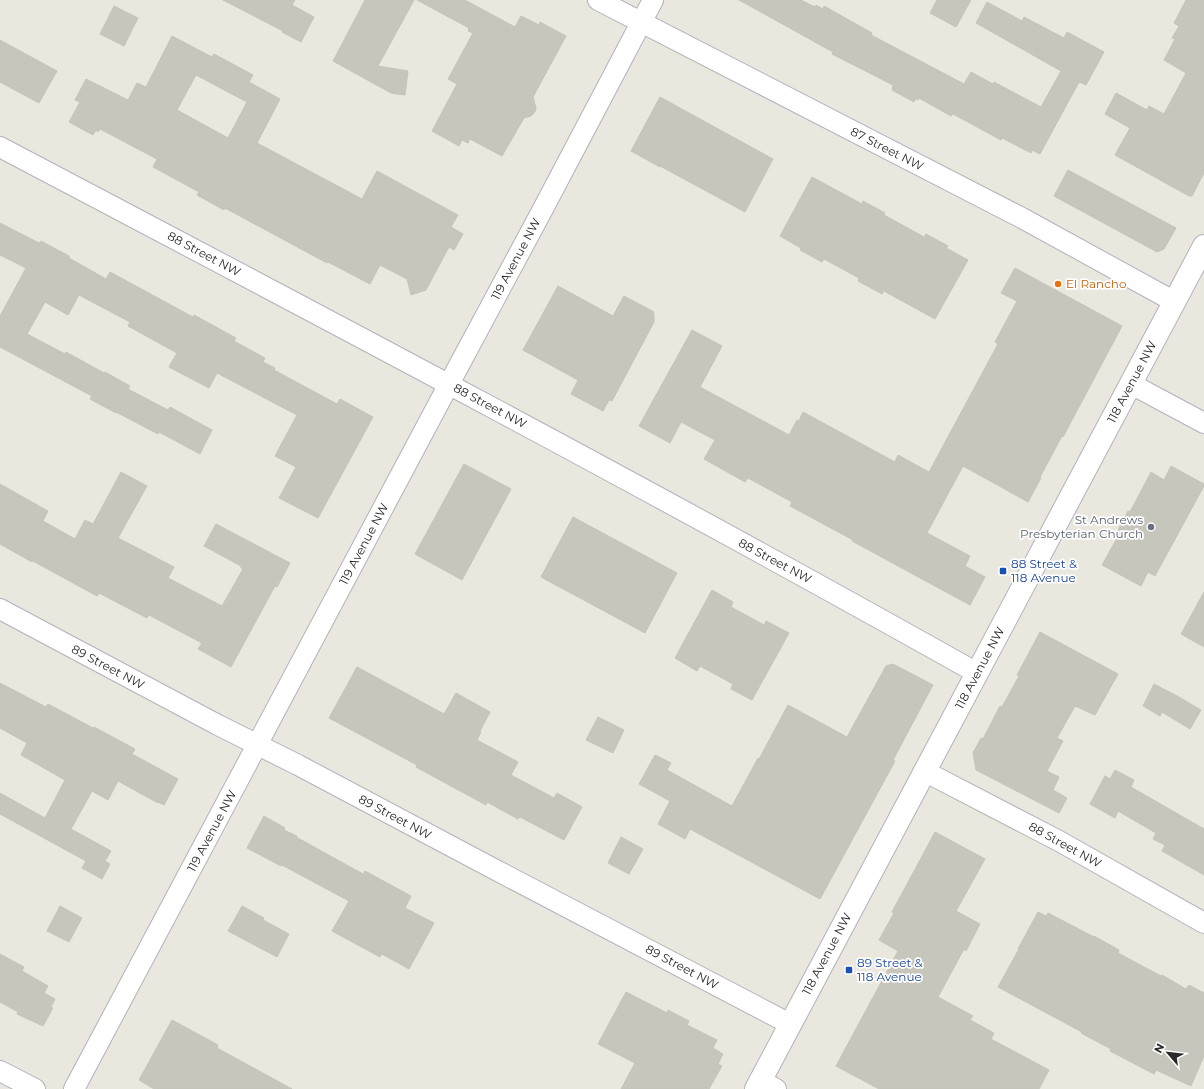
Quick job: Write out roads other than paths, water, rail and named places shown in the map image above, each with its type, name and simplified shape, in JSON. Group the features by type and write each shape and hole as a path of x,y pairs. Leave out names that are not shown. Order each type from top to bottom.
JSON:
{"main road":[{"name":"118 Avenue NW","path":"764,1086 790,1024 1204,246"}],"street":[{"name":"87 Street NW","path":"598,0 1022,218 1175,302"},
{"name":"119 Avenue NW","path":"74,1089 653,0"},
{"name":"88 Street NW","path":"0,147 449,384 821,586 977,673"},
{"path":"1131,384 1204,423"},
{"name":"89 Street NW","path":"0,610 790,1024"},
{"name":"88 Street NW","path":"924,772 1059,841 1204,923"},
{"path":"0,1071 35,1089"}],"place":[{"name":"El Rancho","path":"1058,284"},
{"name":"St Andrews Presbyterian Church","path":"1151,527"},
{"name":"88 Street & 118 Avenue","path":"1003,571"},
{"name":"89 Street & 118 Avenue","path":"849,970"}]}
